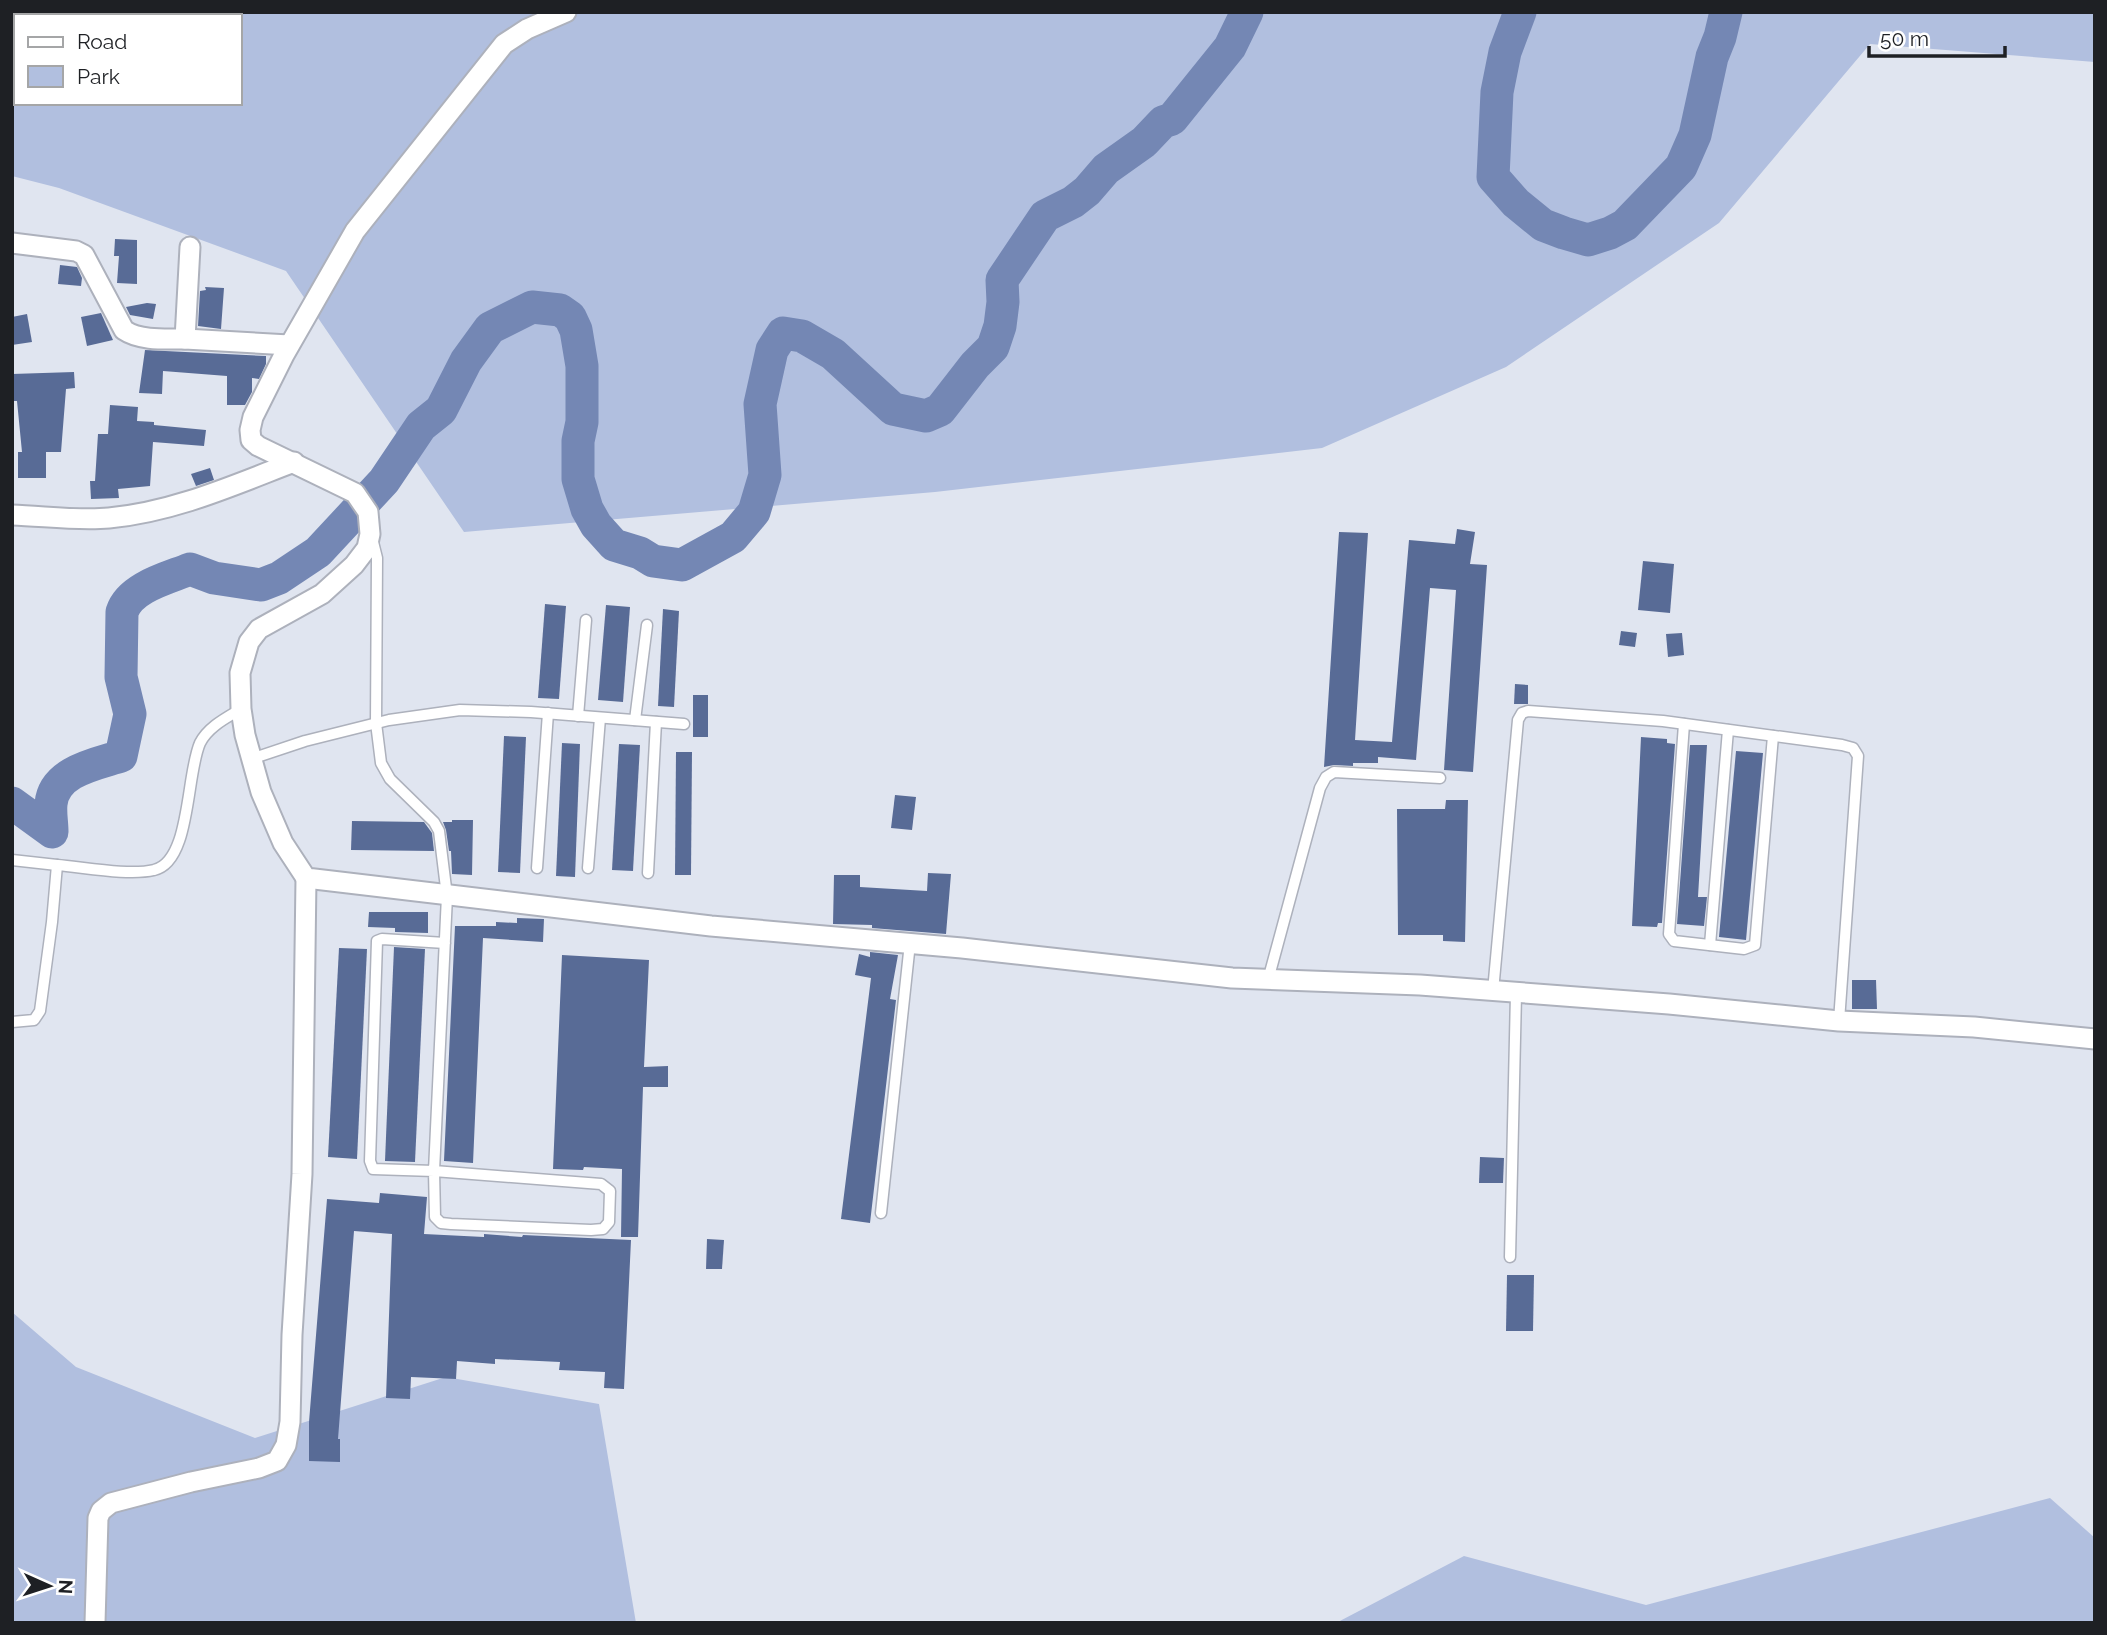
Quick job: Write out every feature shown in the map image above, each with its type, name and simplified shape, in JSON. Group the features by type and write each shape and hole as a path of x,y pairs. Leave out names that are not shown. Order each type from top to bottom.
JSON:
{"street":[{"path":"95,1623 98,1518 101,1511 111,1503 191,1482 260,1468 277,1461 286,1445 290,1422 292,1335 302,1174 306,878 283,843 261,792 244,735 240,673 249,642 258,629 322,594 354,565 367,548 370,534 368,512 355,493 258,446 251,440 253,417 289,345 355,230 503,44 527,29 566,12"},
{"path":"12,243 76,251 84,255 124,330 131,335 289,345"},
{"path":"185,339 190,247"},
{"path":"12,515 106,519 146,513 206,496 294,462"},
{"path":"306,878 710,926 910,943 1268,980 1420,985 1669,1004 1839,1021 1974,1027 2095,1039"}],"lane":[{"path":"370,534 377,558 376,723 381,763 390,779 428,815 439,831 447,896 445,943 434,1171 435,1217 440,1223 603,1229 609,1222 610,1191 601,1184 434,1171 373,1169 370,1161 377,941 382,939 445,943"},
{"path":"578,716 586,620"},
{"path":"635,720 647,625"},
{"path":"12,860 132,871 155,870 167,864 175,855 181,835 200,743 212,727 241,709"},
{"path":"251,759 304,741 376,723 460,710 548,713 684,724"},
{"path":"1493,991 1518,720 1522,713 1528,711 1684,724 1842,745 1853,748 1858,756 1839,1021"},
{"path":"537,868 548,713"},
{"path":"589,868 600,718"},
{"path":"648,873 656,722"},
{"path":"1684,724 1669,934 1674,942 1744,949 1755,945 1773,736"},
{"path":"1710,944 1727,730"},
{"path":"1268,980 1320,788 1326,777 1334,772 1440,778"},
{"path":"12,1022 34,1020 40,1011 57,865"},
{"path":"881,1213 910,943"},
{"path":"1510,1257 1517,994"}],"green space":[{"path":"12,12 2095,12 2095,62 1870,44 1719,223 1506,367 1322,448 935,492 464,532 286,271 59,188 12,176"},
{"path":"12,1312 76,1367 255,1438 446,1377 599,1404 636,1623 12,1623"},
{"path":"2050,1498 2095,1538 2095,1623 1336,1623 1464,1556 1646,1605"}],"building":[{"path":"115,239 137,240 137,284 117,283 119,256 114,256"},
{"path":"60,265 77,267 82,278 81,286 58,284"},
{"path":"205,287 224,288 221,329 198,326 200,291 206,290"},
{"path":"156,304 153,319 130,315 126,307"},
{"path":"101,313 113,340 87,346 81,317"},
{"path":"27,314 32,342 12,345 12,317"},
{"path":"145,350 266,356 266,364 259,379 252,378 252,392 245,405 227,405 227,376 163,371 162,394 139,393"},
{"path":"74,372 75,388 66,389 61,452 46,452 46,478 18,478 18,452 22,452 17,401 12,401 12,374"},
{"path":"110,405 138,407 137,421 206,430 204,446 153,442 150,486 118,489 119,498 91,499 90,481 95,481 98,434 108,434"},
{"path":"210,468 214,480 196,486 191,474"},
{"path":"1457,529 1475,532 1470,564 1487,565 1473,772 1444,770 1456,590 1430,588 1416,760 1378,757 1378,763 1324,767 1339,532 1368,533 1355,740 1392,742 1409,540 1455,544"},
{"path":"1643,561 1674,564 1670,613 1638,610"},
{"path":"545,604 566,606 559,699 538,698"},
{"path":"606,605 630,607 623,702 598,700"},
{"path":"663,609 679,611 674,707 658,706"},
{"path":"1621,631 1637,633 1635,647 1619,645"},
{"path":"1682,633 1684,655 1668,657 1666,634"},
{"path":"1515,684 1528,685 1528,704 1514,704"},
{"path":"693,695 708,695 708,737 693,737"},
{"path":"504,736 526,737 520,873 498,872"},
{"path":"1641,737 1667,739 1667,743 1675,744 1662,923 1658,923 1657,927 1632,926"},
{"path":"562,743 580,744 575,877 556,876"},
{"path":"619,744 640,745 633,871 612,870"},
{"path":"1690,745 1707,745 1698,897 1707,897 1704,926 1677,924"},
{"path":"1736,751 1763,753 1746,940 1719,937"},
{"path":"676,752 692,752 691,875 675,875"},
{"path":"895,795 916,797 912,830 891,828"},
{"path":"1446,800 1468,800 1465,942 1443,941 1443,935 1398,935 1397,809 1445,809"},
{"path":"473,820 472,875 452,874 451,851 443,822"},
{"path":"352,821 424,822 432,833 434,851 351,850"},
{"path":"928,873 951,874 946,934 872,928 872,925 833,924 834,875 860,875 860,887 927,891"},
{"path":"369,912 428,912 428,933 395,932 395,928 368,927"},
{"path":"517,918 544,919 543,942 483,938 473,1163 444,1161 455,926 496,926 496,922 517,923"},
{"path":"394,947 425,949 415,1162 385,1161"},
{"path":"339,948 367,949 357,1159 328,1157"},
{"path":"870,952 898,955 890,999 896,1000 870,1223 841,1219 871,978 855,975 859,954 870,957"},
{"path":"562,955 649,960 644,1067 668,1066 668,1087 643,1087 638,1237 621,1237 622,1169 553,1169"},
{"path":"1852,980 1876,980 1877,1009 1852,1009"},
{"path":"1480,1157 1504,1158 1503,1183 1479,1183"},
{"path":"380,1193 427,1197 424,1234 631,1240 624,1389 604,1388 605,1372 559,1370 560,1362 495,1359 495,1364 457,1361 456,1379 411,1377 410,1399 386,1398 392,1234 354,1231 338,1439 340,1462 309,1461 309,1422 327,1199 379,1203"},
{"path":"707,1239 724,1240 722,1269 706,1269"},
{"path":"1507,1275 1534,1275 1533,1331 1506,1331"}],"waterway":[{"path":"12,803 52,832 51,804 60,784 78,771 121,756 130,714 121,677 122,612 133,596 151,585 190,569 214,578 261,585 279,578 318,552 384,481 421,426 441,410 466,361 490,328 532,307 560,310 570,317 576,330 582,366 578,479 587,509 596,525 614,545 640,553 653,561 682,565 733,537 754,512 765,475 760,404 772,350 783,333 802,336 833,354 893,409 926,416 940,410 975,365 993,347 1000,326 1002,280 1045,216 1073,202 1087,191 1106,169 1144,142 1163,122 1172,119 1230,47 1247,12"},
{"path":"1520,12 1505,52 1497,92 1493,177 1516,203 1543,225 1588,240 1625,225 1681,167 1695,135 1712,57 1726,12"}]}
